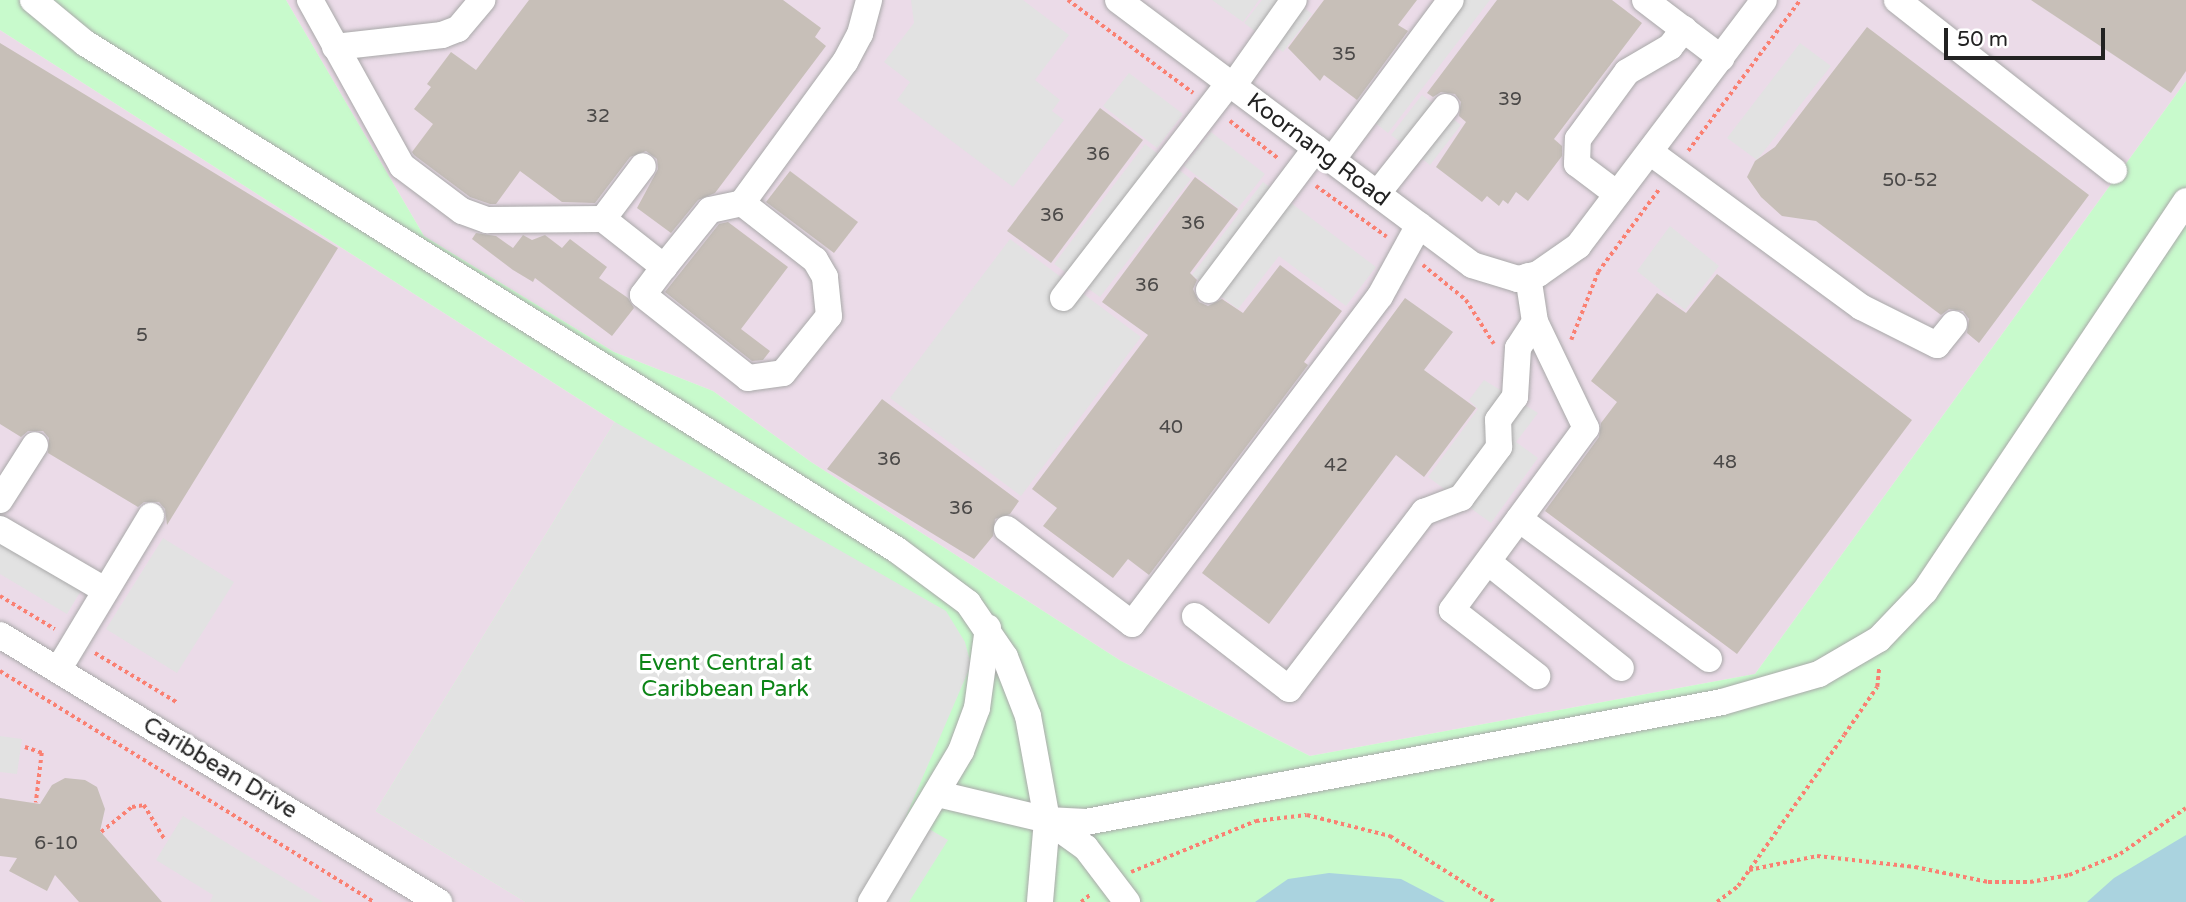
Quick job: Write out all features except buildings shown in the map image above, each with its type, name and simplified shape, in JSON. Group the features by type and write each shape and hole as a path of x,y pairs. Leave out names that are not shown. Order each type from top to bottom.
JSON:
{"street":[{"path":"33,0 85,43 897,550 968,603 988,628 1005,657 1028,716 1047,820 1040,902"},
{"path":"310,0 402,166 462,211 487,220 603,219 664,267"},
{"path":"335,47 442,35 458,29 482,0"},
{"path":"742,203 815,260 825,276 829,316 783,373 748,378 643,295 710,210 742,203 845,62 860,34 869,0"},
{"name":"Koornang Road","path":"1118,0 1472,265 1496,275 1528,276"},
{"path":"1063,298 1210,106 1231,85 1294,0"},
{"path":"1209,290 1298,173 1324,154 1451,0"},
{"path":"1645,0 1721,58"},
{"path":"1898,0 2114,171"},
{"path":"1537,676 1452,610 1586,428 1535,322 1528,276 1578,246 1721,58 1757,2"},
{"path":"1617,194 1577,164 1578,139 1627,72 1670,47 1684,29"},
{"path":"1377,194 1446,107"},
{"path":"1650,152 1861,307 1937,345 1954,324"},
{"path":"603,219 643,166"},
{"path":"938,794 1047,820 1086,822 1756,695 1819,674 1879,639 1925,591 2186,201"},
{"path":"1007,529 1132,624 1380,296 1419,225"},
{"path":"1195,616 1289,689 1424,512 1461,498 1499,447 1498,420 1515,397 1517,356 1535,322"},
{"path":"0,500 35,445"},
{"path":"58,670 151,516"},
{"path":"1519,519 1709,659"},
{"path":"0,529 105,590"},
{"path":"1488,562 1621,668"},
{"path":"872,902 938,794 977,708 988,628"},
{"name":"Caribbean Drive","path":"0,635 439,902"},
{"path":"1047,820 1086,848 1127,902"}],"path":[{"path":"1068,0 1405,250 1466,300 1494,344 1517,356"},
{"path":"1550,353 1571,340 1598,272 1800,0"},
{"path":"1717,902 1749,870 1877,687 1879,639"},
{"path":"0,671 373,902"},
{"path":"25,747 42,753 36,803"},
{"path":"101,832 136,805 144,804 165,840"},
{"path":"1749,870 1817,856 1915,867 1988,882 2030,882 2069,875 2120,855 2186,808"},
{"path":"1111,878 1256,821 1307,815 1390,836 1495,902"}],"shaded area":[{"path":"286,0 2186,0 2186,81 1755,674 1310,756 1121,661 811,462 713,391 614,352 424,236"},
{"path":"911,0 1023,0 1069,35 1035,80 1060,100 1052,111 1064,120 1013,187 897,100 910,82 884,62 914,23"},
{"path":"1212,0 1259,0 1243,22"},
{"path":"1262,0 1294,0 1312,14 1283,52 1244,23"},
{"path":"1445,0 1490,0 1388,133 1360,111"},
{"path":"0,30 615,422 376,811 526,902 0,902"},
{"path":"1800,43 1831,66 1757,160 1727,138"},
{"path":"1129,73 1183,114 1157,148 1103,106"},
{"path":"1422,95 1461,125 1430,165 1391,135"},
{"path":"1211,132 1265,174 1238,208 1184,166"},
{"path":"1145,144 1191,179 1100,297 1054,264"},
{"path":"1263,182 1376,267 1346,306 1279,256 1238,309 1192,275"},
{"path":"1670,226 1719,266 1685,310 1637,271"},
{"path":"1010,239 1141,337 1021,496 890,398"},
{"path":"1484,380 1538,413 1516,442 1538,458 1491,523 1428,477 1478,409 1469,400"},
{"path":"615,422 946,611 965,642 971,665 897,837 857,902 526,902 376,811"},
{"path":"163,538 234,582 177,673 106,629"},
{"path":"0,543 88,579 67,614 0,574"},
{"path":"0,736 22,739 17,774 0,772"},
{"path":"183,816 323,902 210,902 213,895 156,860"},
{"path":"917,822 948,840 909,902 868,902"}],"green space":[{"name":"Event Central at Caribbean Park","path":"0,0 286,0 424,236 614,352 713,391 811,462 1121,661 1310,756 1755,674 2186,81 2186,902 526,902 376,811 615,422 0,30"}],"water":[{"path":"2186,835 2186,902 2087,902 2114,878"},
{"path":"1329,873 1401,879 1445,902 1255,902 1288,879"}]}
